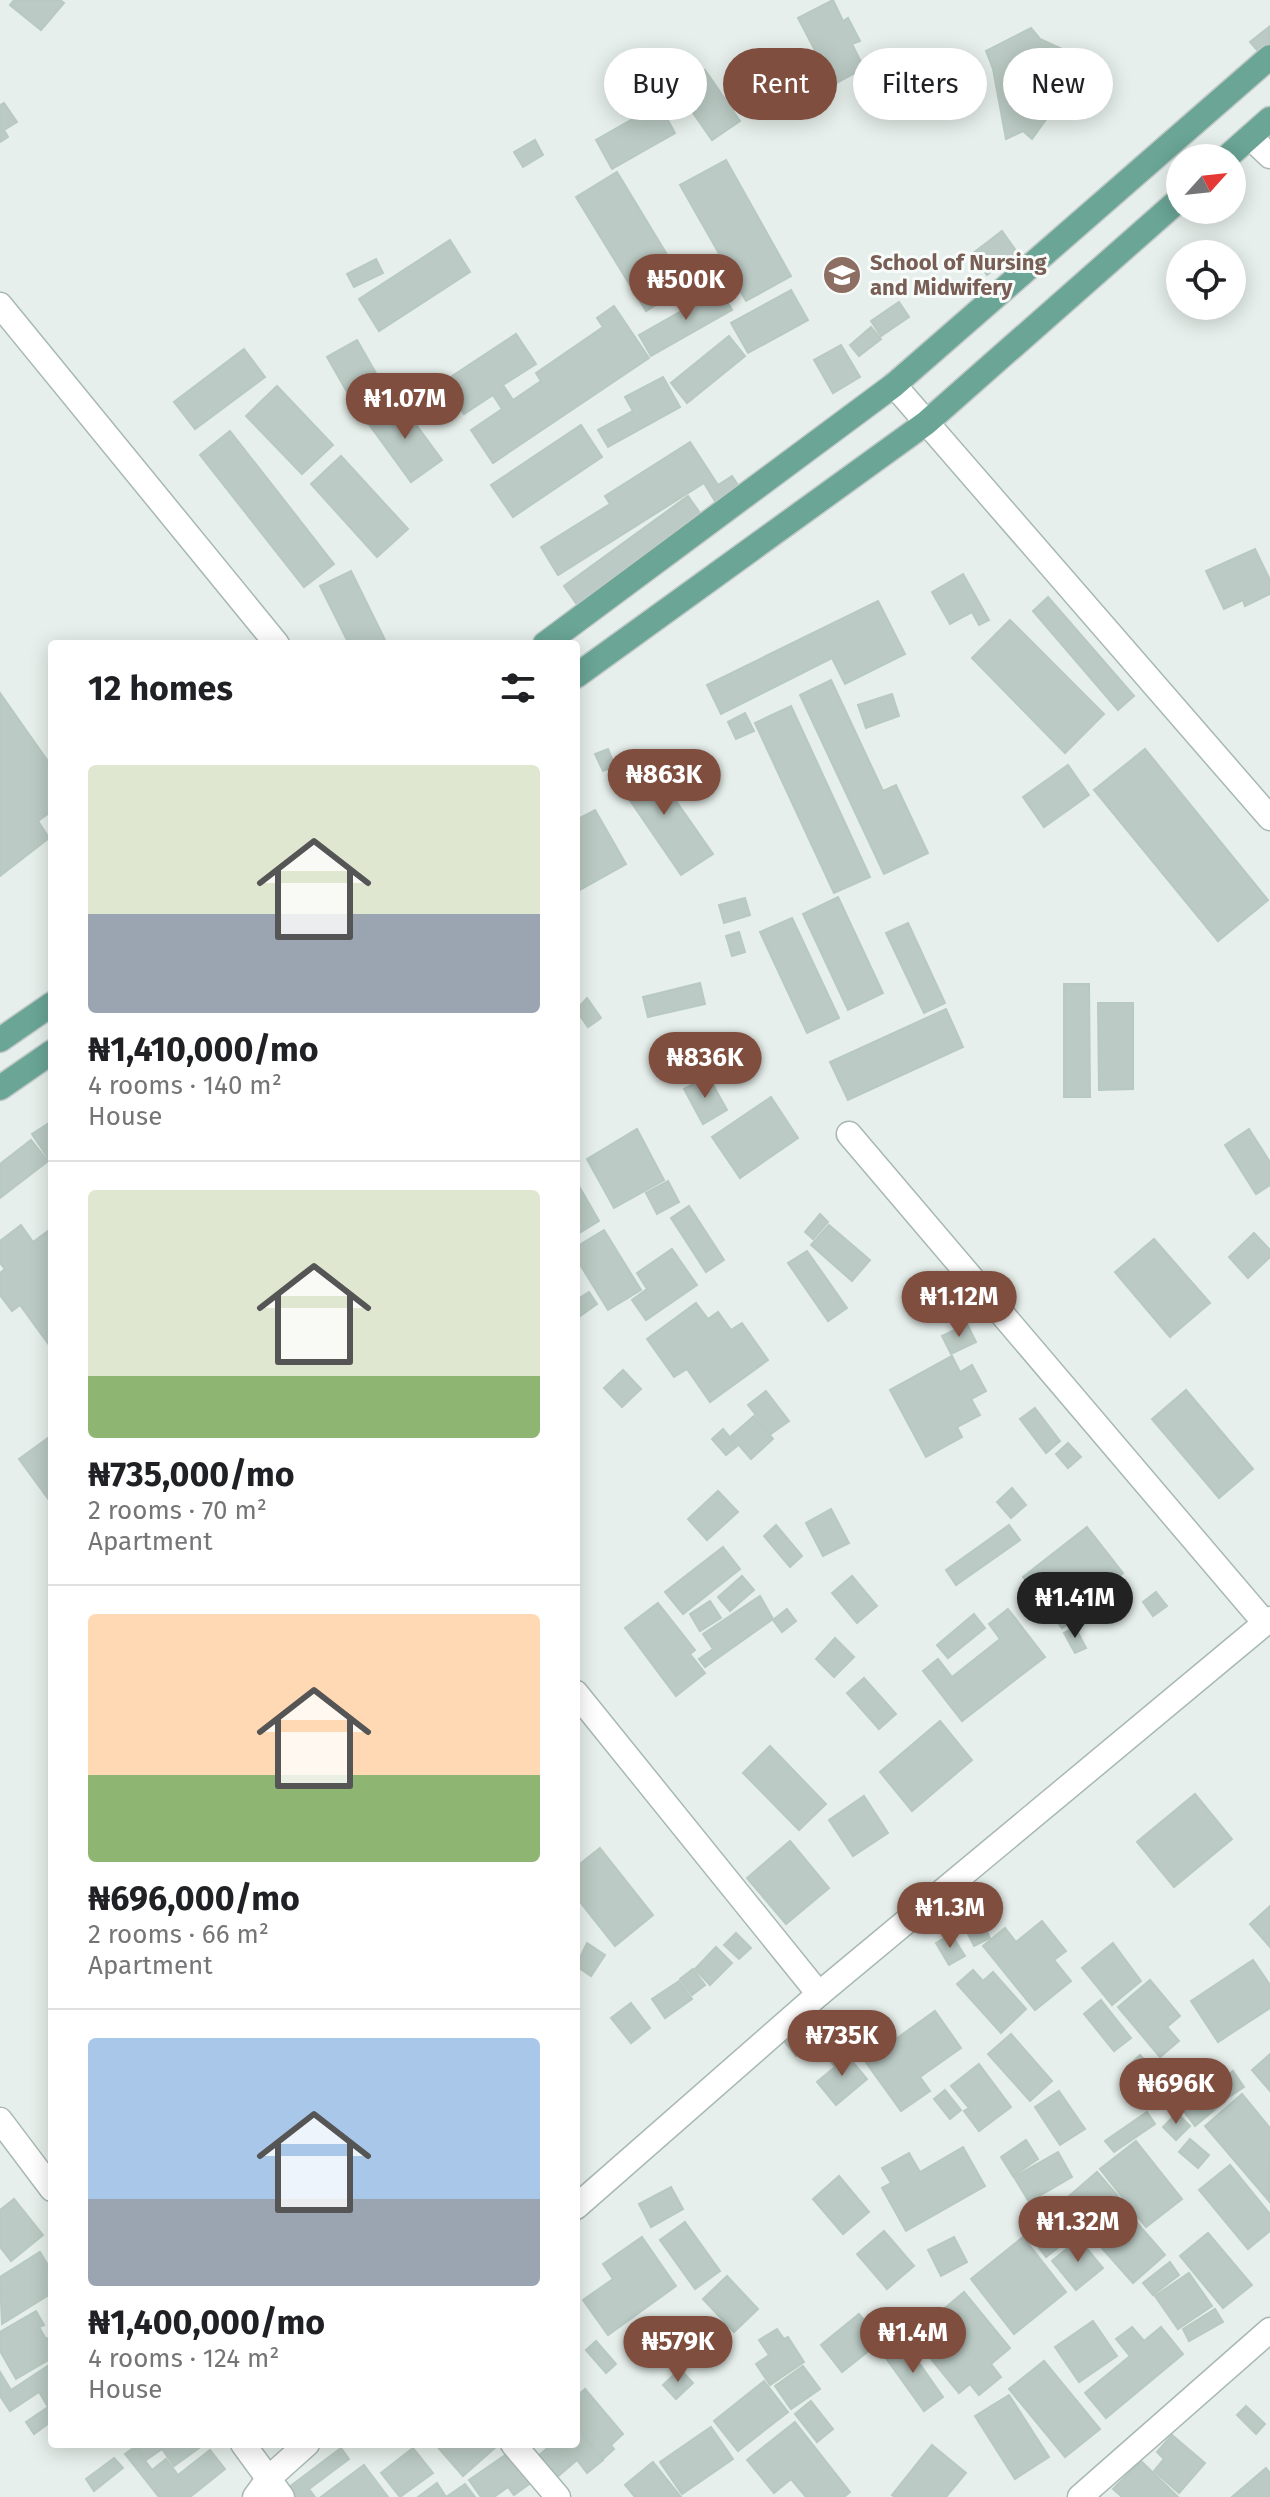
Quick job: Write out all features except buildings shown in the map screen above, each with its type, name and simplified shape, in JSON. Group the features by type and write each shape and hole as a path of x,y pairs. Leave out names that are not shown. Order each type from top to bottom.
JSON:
{"main road":[{"path":"550,640 894,385 1270,57"},
{"path":"1242,144 1270,119"},
{"path":"580,673 926,423 1166,211"},
{"path":"0,1040 48,1010"},
{"path":"0,1088 48,1055"}],"street":[{"path":"1250,137 1270,156"},
{"path":"0,305 274,640"},
{"path":"894,385 1270,818"},
{"path":"580,2203 819,1994 1268,1621 849,1134"},
{"path":"580,1698 819,1994"},
{"path":"0,2120 48,2184"},
{"path":"1080,2497 1270,2330"},
{"path":"245,2448 268,2491 304,2448"},
{"path":"516,2448 558,2497"}],"place":[{"name":"School of Nursing and Midwifery","path":"842,275"}]}
